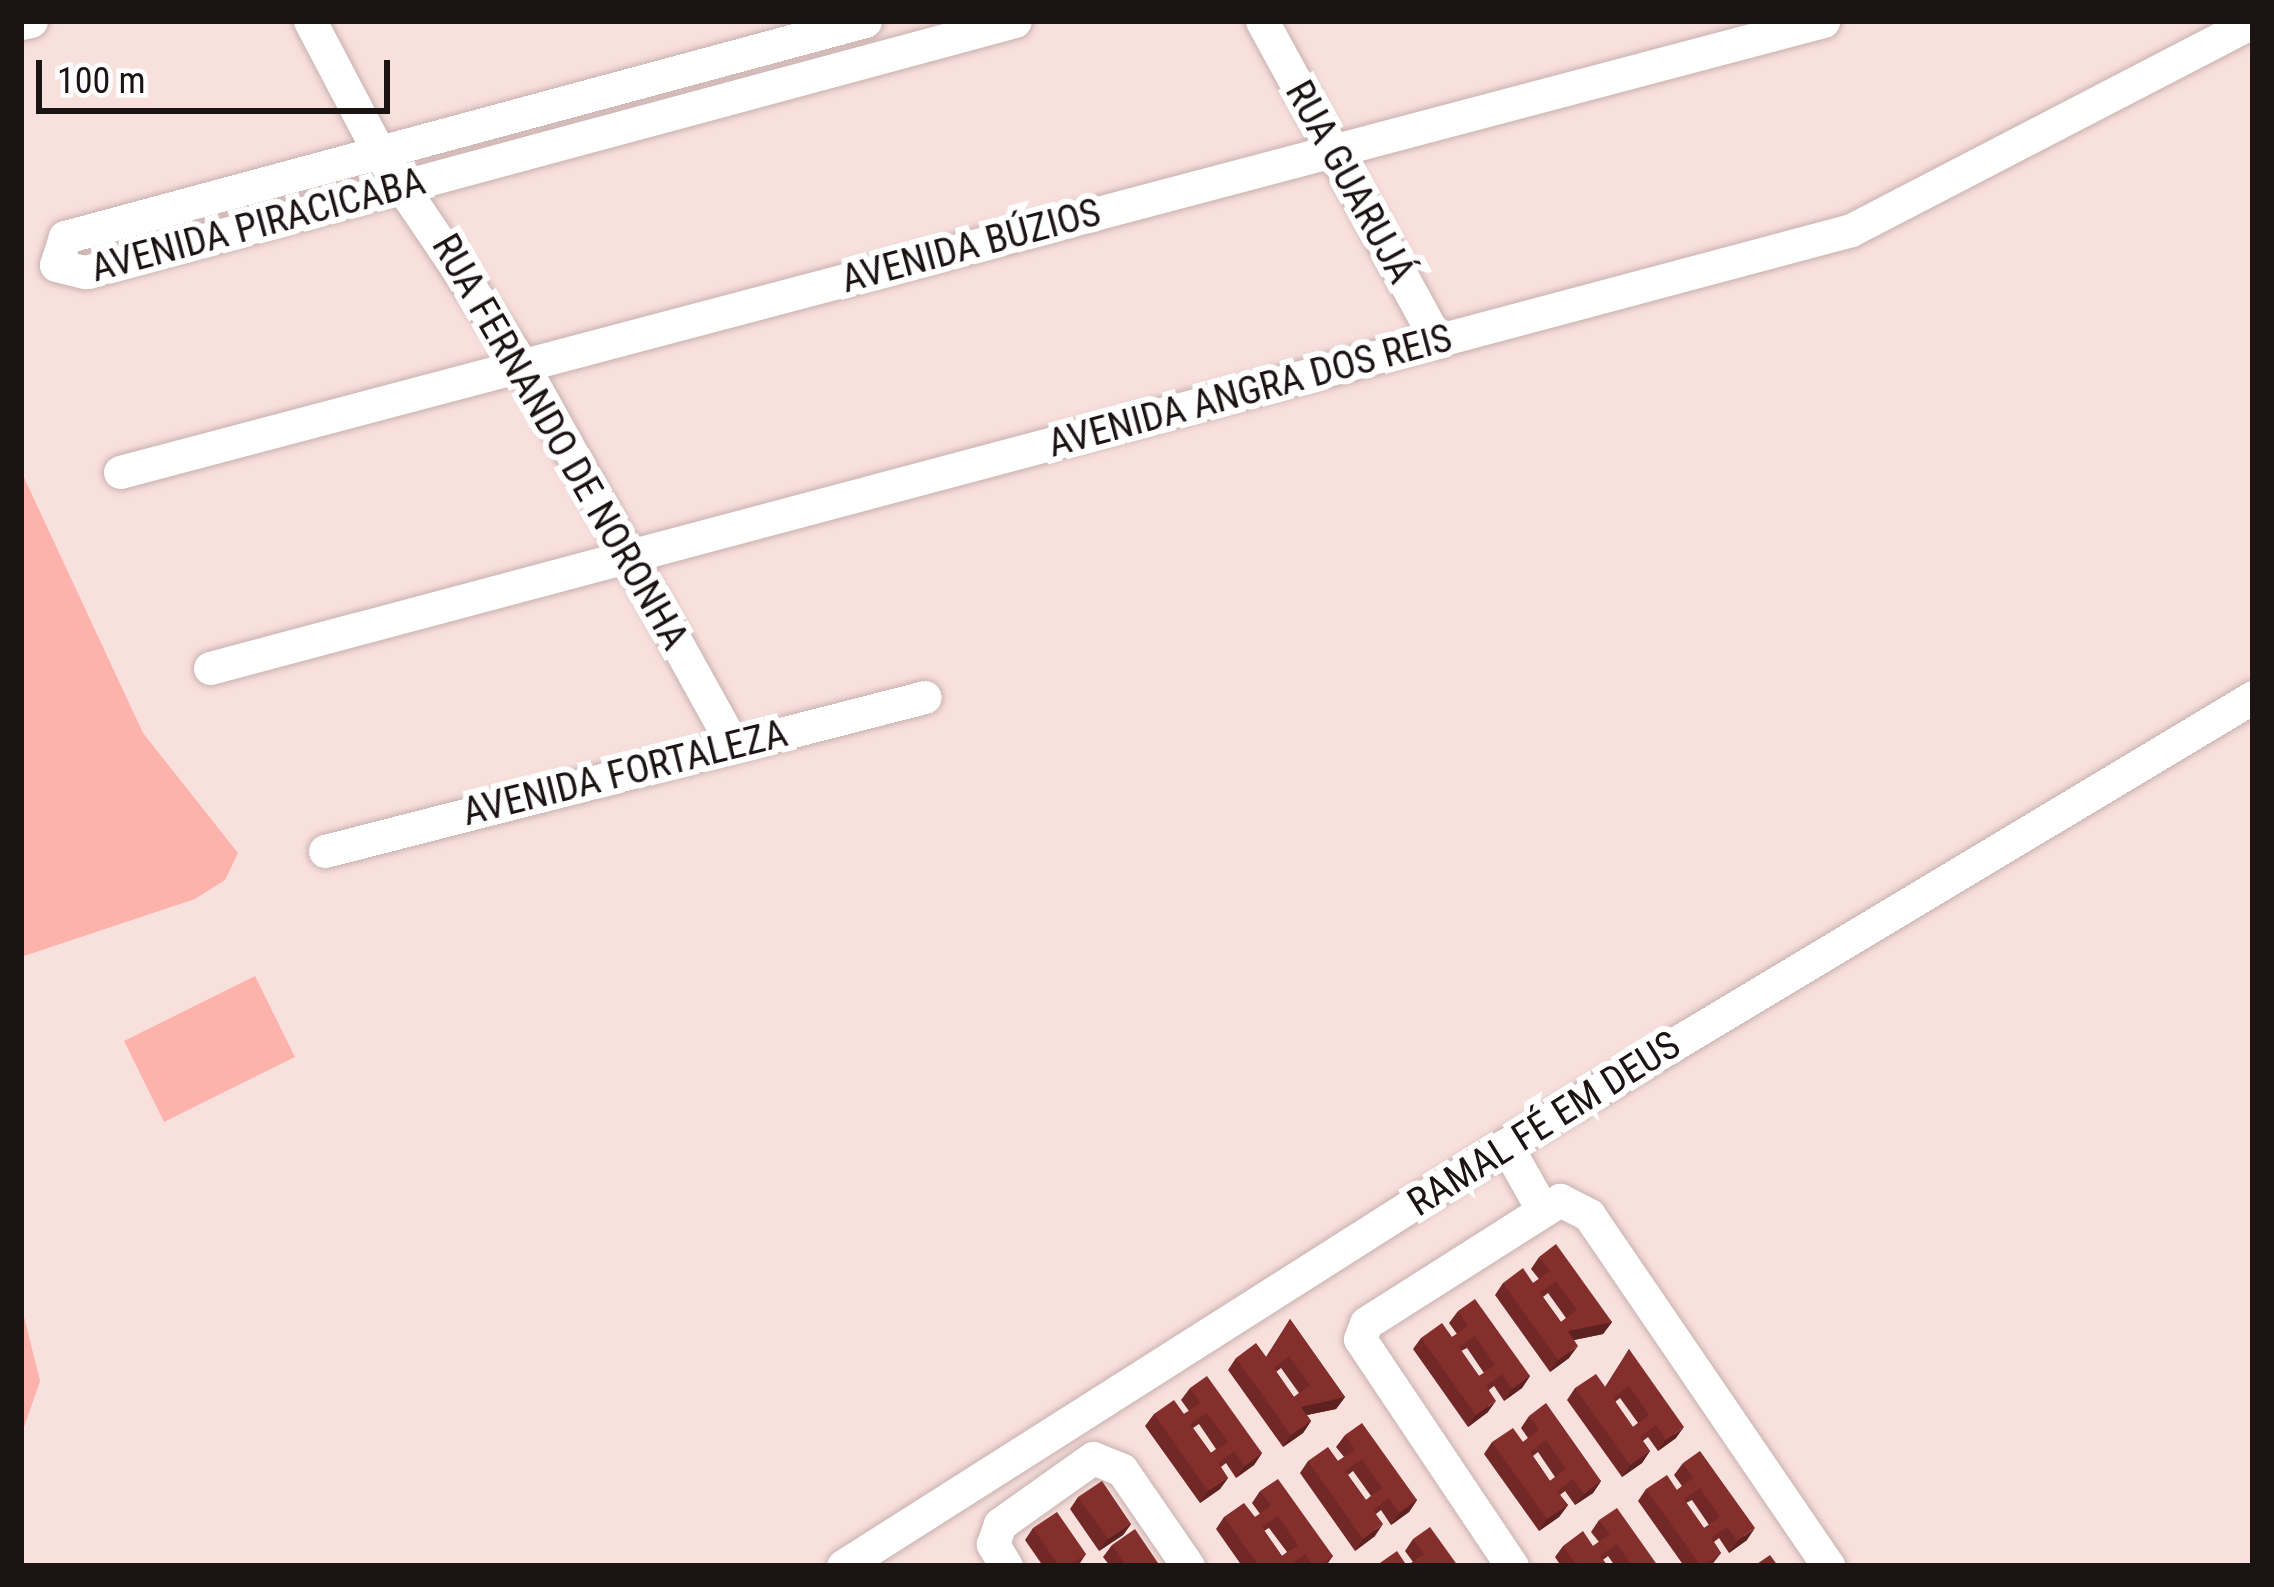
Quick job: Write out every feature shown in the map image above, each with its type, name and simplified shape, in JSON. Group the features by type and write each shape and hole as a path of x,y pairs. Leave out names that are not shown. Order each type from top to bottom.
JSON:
{"street":[{"path":"21,23 32,21"},
{"name":"RUA FERNANDO DE NORONHA","path":"310,21 381,156 412,186 522,364 733,745"},
{"name":"AVENIDA PIRACICABA","path":"865,21 381,156 64,237 56,265 85,272 1015,21"},
{"name":"RUA GUARUJÁ","path":"1262,21 1438,342"},
{"name":"AVENIDA BÚZIOS","path":"120,472 1823,21"},
{"name":"AVENIDA ANGRA DOS REIS","path":"210,668 1851,230 2202,35 2253,22"},
{"name":"AVENIDA FORTALEZA","path":"325,851 925,697"},
{"name":"RAMAL FÉ EM DEUS","path":"843,1566 1506,1145 2253,697"},
{"path":"1506,1145 1540,1207"},
{"path":"1512,1566 1360,1339 1540,1207 1574,1202 1589,1215 1828,1566"},
{"path":"1069,1422 1093,1458 1122,1470 1188,1566"},
{"path":"1006,1566 993,1534 1093,1458"}],"shaded area":[{"path":"21,471 143,733 238,853 225,880 195,899 21,957"},
{"path":"255,976 295,1057 164,1122 124,1041"},
{"path":"21,1305 40,1381 21,1436"}],"building":[{"path":"1556,1244 1612,1322 1568,1331 1578,1346 1558,1360 1503,1283 1523,1268 1533,1283 1550,1271 1539,1257","holes":["1556,1281 1577,1310 1561,1322 1540,1293"]},
{"path":"1475,1299 1530,1376 1512,1389 1502,1374 1486,1386 1496,1401 1476,1415 1421,1338 1442,1323 1452,1337 1468,1326 1458,1311","holes":["1475,1336 1495,1365 1479,1376 1459,1347"]},
{"path":"1290,1319 1345,1397 1301,1407 1311,1421 1291,1435 1236,1358 1256,1343 1267,1358","holes":["1289,1356 1310,1385 1294,1397 1274,1368"]},
{"path":"1629,1349 1684,1427 1666,1440 1656,1425 1640,1437 1650,1451 1630,1465 1575,1388 1596,1374 1606,1388","holes":["1629,1386 1649,1415 1633,1427 1613,1398"]},
{"path":"1207,1376 1262,1453 1245,1466 1234,1451 1218,1463 1228,1478 1208,1491 1154,1414 1174,1400 1184,1414 1200,1403 1190,1388","holes":["1207,1413 1228,1442 1211,1453 1190,1424"]},
{"path":"1546,1403 1601,1481 1584,1494 1573,1479 1557,1491 1568,1505 1547,1519 1492,1442 1513,1428 1523,1442 1539,1430 1529,1416","holes":["1546,1440 1566,1469 1550,1481 1530,1452"]},
{"path":"1362,1423 1417,1500 1399,1513 1389,1498 1373,1510 1383,1524 1363,1539 1308,1461 1328,1447 1338,1461 1355,1450 1345,1435","holes":["1362,1459 1382,1488 1366,1500 1345,1471"]},
{"path":"1700,1451 1755,1528 1737,1541 1727,1527 1711,1538 1721,1553 1703,1566 1646,1489 1667,1475 1677,1490 1693,1478 1683,1463","holes":["1700,1488 1720,1517 1704,1528 1684,1499"]},
{"path":"1278,1479 1333,1556 1319,1566 1313,1566 1305,1554 1289,1566 1259,1566 1224,1517 1244,1503 1255,1517 1271,1506 1260,1491","holes":["1278,1516 1298,1545 1282,1556 1262,1527"]},
{"path":"1102,1481 1131,1524 1108,1539 1078,1497"},
{"path":"1617,1508 1658,1566 1632,1566 1617,1544 1600,1556 1608,1566 1577,1566 1563,1546 1583,1531 1593,1546 1610,1534 1599,1520"},
{"path":"1057,1512 1086,1554 1069,1566 1059,1566 1033,1528"},
{"path":"1430,1527 1458,1566 1430,1564 1408,1566 1424,1554 1413,1539"},
{"path":"1135,1529 1160,1566 1126,1566 1112,1545"},
{"path":"1397,1551 1407,1566 1377,1565"},
{"path":"1770,1555 1778,1566 1754,1566"}]}
